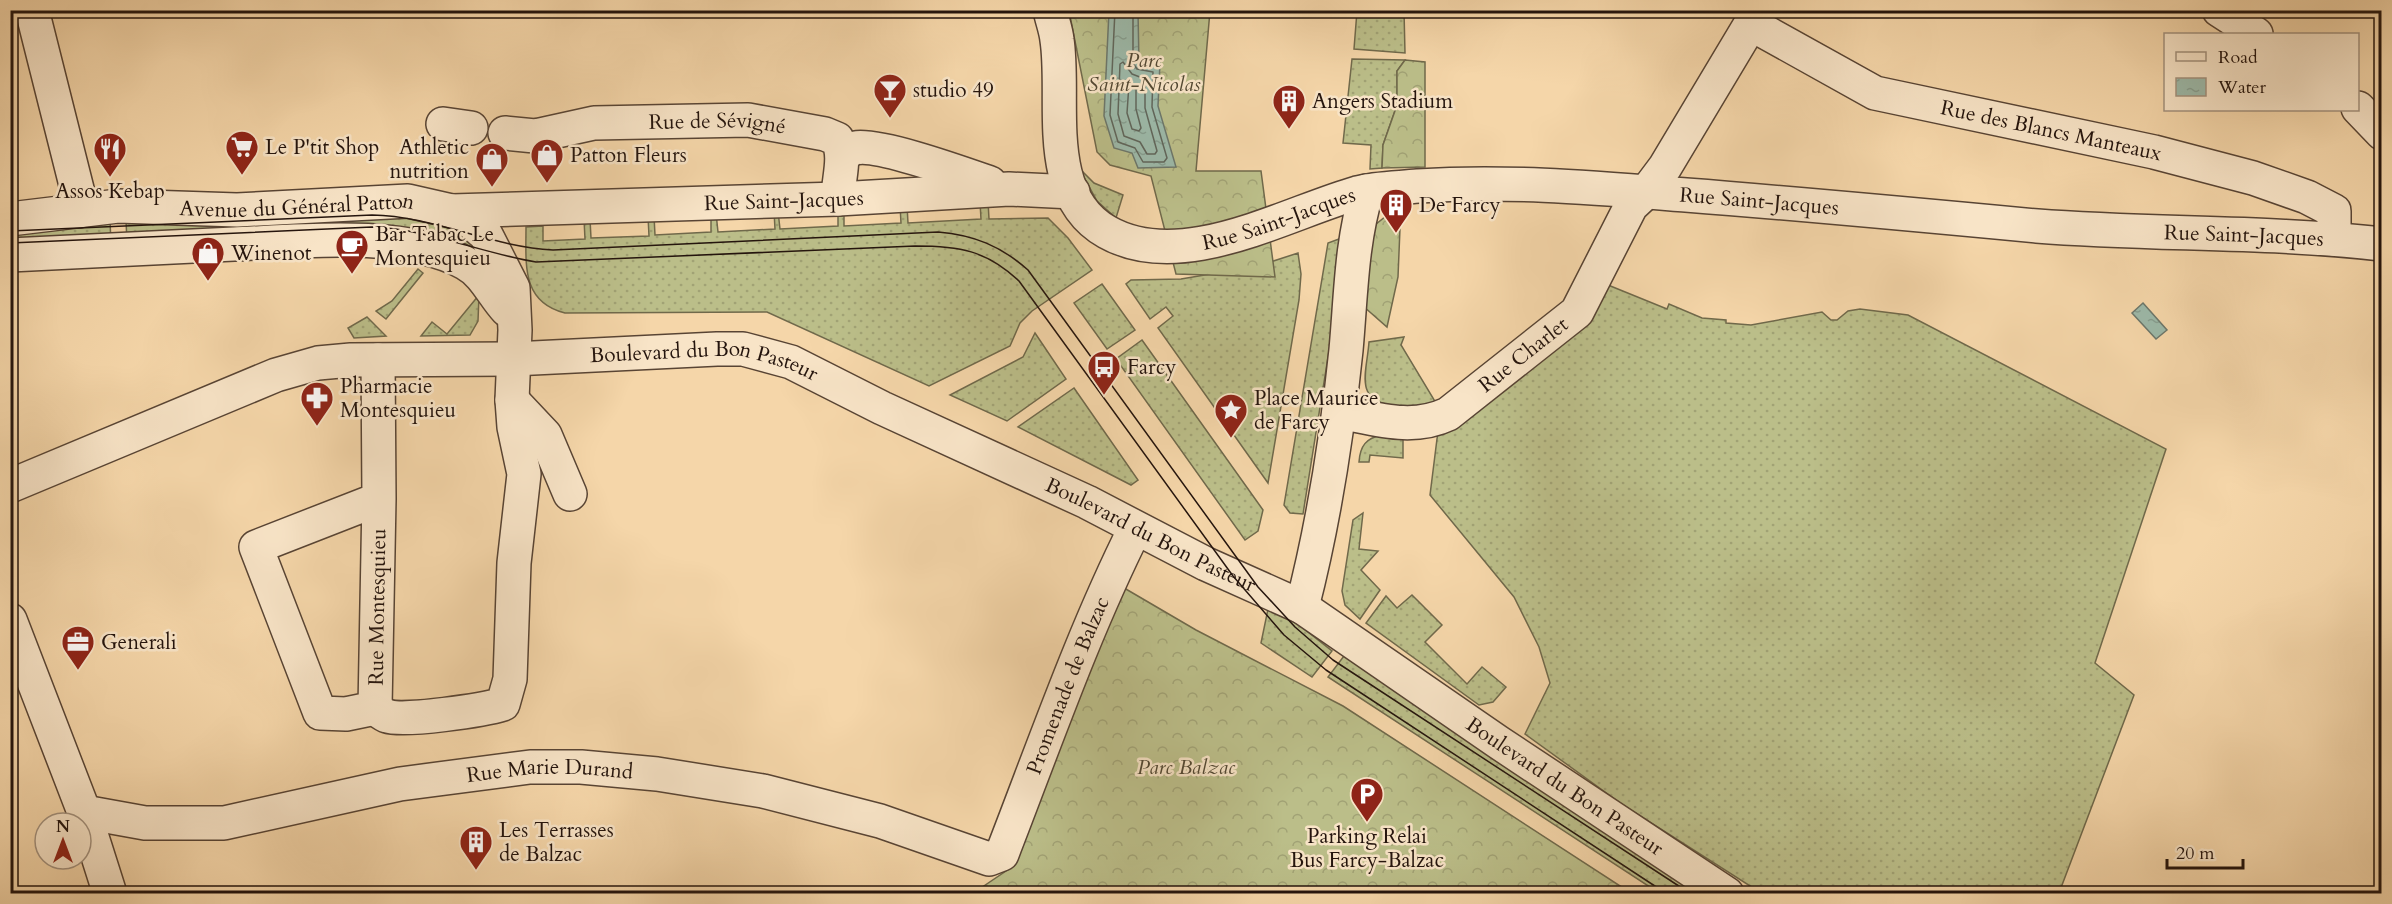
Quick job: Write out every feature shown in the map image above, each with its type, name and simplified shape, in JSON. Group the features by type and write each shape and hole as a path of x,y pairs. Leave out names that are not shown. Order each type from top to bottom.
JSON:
{"street":[{"path":"32,10 78,193 78,211"},
{"path":"1050,10 1058,42 1058,138 1073,192"},
{"path":"2218,10 2254,33"},
{"name":"Rue Charlet","path":"1339,412 1414,424 1448,414 1577,312 1631,206 1647,191 1665,167 1755,17"},
{"name":"Rue des Blancs Manteaux","path":"1755,17 1875,93 2154,152 2253,178 2307,197 2334,211 2334,239"},
{"path":"2359,109 2382,133"},
{"name":"Rue de Sévigné","path":"520,135 594,123 747,120 825,134 837,139 843,155"},
{"path":"838,199 838,177 843,155 855,148 868,148 913,158 1010,189"},
{"name":"Rue Saint-Jacques","path":"452,211 838,199 1010,189 1073,192 1090,220 1117,237 1148,243 1182,245 1236,236 1366,191 1421,186 1491,184 1647,191 2128,233 2334,239 2382,244"},
{"path":"1302,607 1320,537 1339,412 1356,227 1366,191"},
{"name":"Avenue du Général Patton","path":"10,219 118,206 237,210 408,201 452,211 465,217 486,235 513,288 512,400 514,427 524,474 514,563 510,679 503,704 481,711 406,717 388,716 375,708"},
{"path":"486,235 501,217 519,208"},
{"name":"Avenue du Général Patton","path":"10,255 308,241 387,242 427,250 464,262 487,282 495,296 514,318"},
{"name":"Boulevard du Bon Pasteur","path":"513,359 717,349 768,354 791,362 882,408 1087,502 1135,529 1302,607 1498,742 1727,894"},
{"path":"10,486 276,375 318,363 513,359"},
{"name":"Rue Montesquieu","path":"378,360 379,499 375,708 346,714 320,714 256,547 379,499"},
{"path":"512,400 545,435 570,494"},
{"name":"Promenade de Balzac","path":"1005,846 1064,691 1115,570 1135,529"},
{"path":"10,620 84,811"},
{"name":"Rue Marie Durand","path":"93,814 145,823 224,824 410,782 530,767 581,766 699,780 821,804 880,821 989,859 1002,854 1005,846"},
{"path":"93,840 110,894"}],"green space":[{"name":"Parc Saint-Nicolas","path":"1069,11 1210,11 1196,171 1261,171 1275,277 1176,274 1151,176 1110,165 1097,152"},
{"path":"1357,11 1404,11 1405,53 1354,49"},
{"path":"1352,59 1405,60 1397,71 1397,105 1383,145 1382,168 1370,169 1371,145 1343,143"},
{"path":"1405,60 1425,62 1425,167 1382,168 1383,145 1397,105 1397,71"},
{"path":"1079,168 1094,183 1123,195 1116,218 1097,201"},
{"path":"988,201 989,219 1048,218 1068,238 1092,270 1032,311 1020,323 1010,346 929,386 767,312 565,313 551,308 540,300 533,291 527,268 526,227 543,226 543,241 585,239 584,219 590,219 591,238 649,236 648,216 654,216 655,235 711,232 711,214 716,213 718,232 775,229 774,211 778,211 780,229 838,226 838,208 844,208 844,226 901,223 900,205 907,205 908,223 981,219 980,202"},
{"path":"1401,204 1398,277 1387,327 1363,306 1370,229"},
{"path":"375,208 461,230 486,258 127,243 126,220"},
{"path":"110,221 111,243 11,248 10,226"},
{"path":"1339,239 1342,245 1332,332 1303,514 1290,513 1284,505 1328,243"},
{"path":"1298,253 1301,274 1299,300 1268,483 1158,328 1173,316 1166,307 1150,319 1126,284 1131,280 1181,279 1258,266"},
{"path":"418,269 423,273 386,319 376,311 392,301"},
{"path":"1102,284 1135,330 1107,349 1074,303"},
{"path":"1608,285 1667,309 1669,304 1702,318 1726,320 1726,323 1751,325 1822,312 1831,320 1837,320 1848,311 1860,309 1908,315 2166,449 2095,663 2134,695 2059,893 1761,893 1623,805 1525,734 1550,683 1539,647 1514,597 1430,495 1439,423"},
{"path":"479,295 478,321 470,335 421,336 432,322 447,334"},
{"path":"367,317 386,336 354,338 348,328"},
{"path":"1035,333 1066,379 1007,421 950,395 1023,357"},
{"path":"1404,337 1401,345 1436,403 1413,407 1390,405 1371,397 1367,390 1365,373 1369,342"},
{"path":"1142,340 1263,510 1258,531 1245,540 1116,359"},
{"path":"1074,388 1138,480 1131,485 1018,427"},
{"path":"1382,435 1403,439 1403,458 1370,455 1369,462 1359,462 1365,444 1372,438"},
{"path":"1363,513 1359,549 1378,551 1361,570 1380,590 1360,619 1345,605 1342,591 1353,520"},
{"name":"Parc Balzac","path":"1119,585 1196,630 1343,706 1631,893 972,894 1006,871 1017,855"},
{"path":"1412,595 1442,625 1425,642 1467,684 1482,667 1506,687 1493,702 1479,705 1366,623 1386,596 1397,608"},
{"path":"1268,609 1294,621 1332,651 1312,677 1261,643"},
{"path":"1347,652 1702,893 1659,893 1328,677"}],"water":[{"path":"1109,11 1138,11 1139,63 1160,63 1158,106 1176,167 1138,168 1132,153 1114,148 1104,116"},
{"path":"2143,303 2167,330 2156,339 2132,313"}],"tram line":[{"path":"10,231 372,215 418,220 507,243 553,250 938,232 986,243 1008,254 1028,270 1258,587 1295,627 1333,660 1691,894"},
{"path":"10,243 372,227 414,232 536,262 915,246 959,249 983,256 995,262 1019,281 1233,576 1284,635 1326,670 1667,894"}],"place":[{"name":"studio 49","path":"890,119"},
{"name":"Angers Stadium","path":"1289,130"},
{"name":"Le P'tit Shop","path":"242,176"},
{"name":"Assos Kebap","path":"110,178"},
{"name":"Patton Fleurs","path":"547,184"},
{"name":"Athletic nutrition","path":"492,188"},
{"name":"De Farcy","path":"1396,234"},
{"name":"Bar Tabac Le Montesquieu","path":"352,275"},
{"name":"Winenot","path":"208,282"},
{"name":"Farcy","path":"1104,396"},
{"name":"Pharmacie Montesquieu","path":"317,427"},
{"name":"Place Maurice de Farcy","path":"1231,439"},
{"name":"Generali","path":"78,671"},
{"name":"Parking Relai Bus Farcy-Balzac","path":"1367,823"},
{"name":"Les Terrasses de Balzac","path":"476,871"}]}
